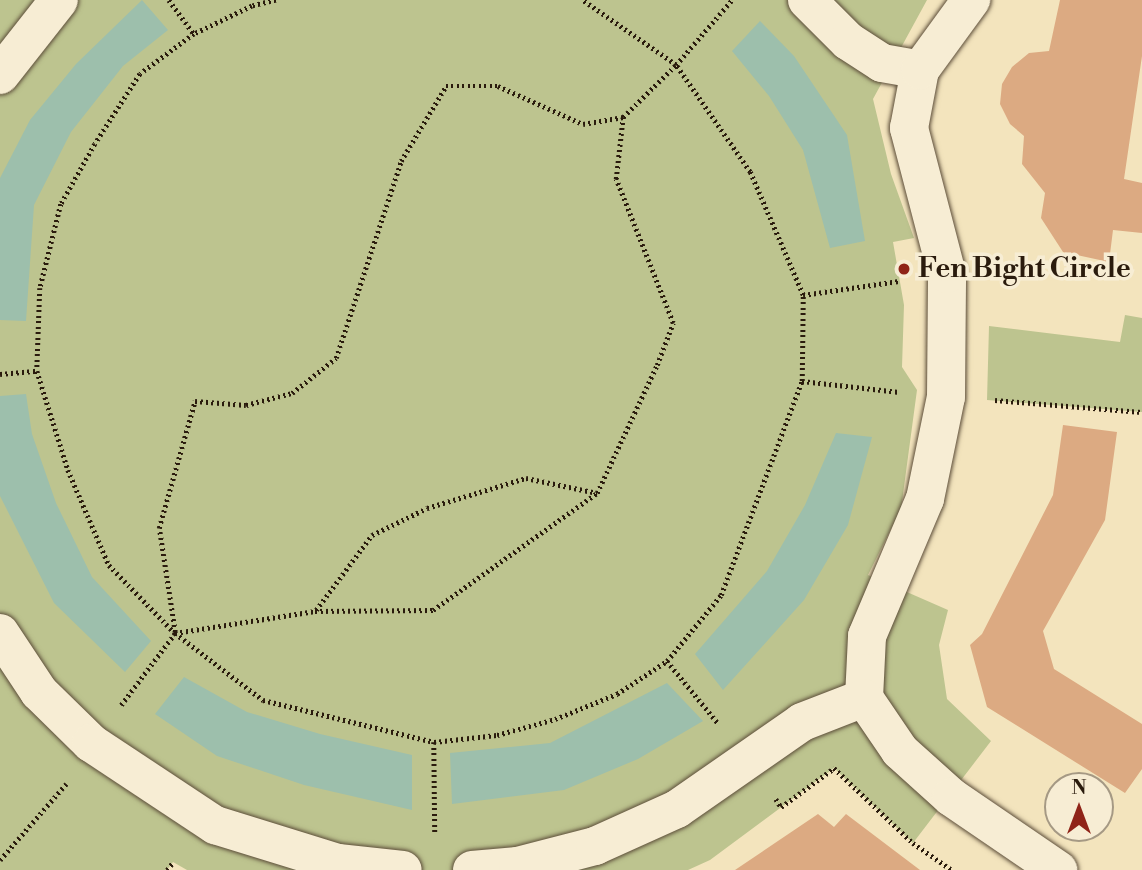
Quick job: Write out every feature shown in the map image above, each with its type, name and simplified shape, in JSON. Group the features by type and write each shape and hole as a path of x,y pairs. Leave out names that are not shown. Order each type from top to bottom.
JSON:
{"street":[{"path":"0,75 59,0"},
{"path":"807,0 848,41 882,63 919,70"},
{"path":"971,0 919,70 909,128 947,274 946,397 925,499 867,636 864,698 900,751 951,797 1058,870"},
{"path":"0,633 40,692 91,743 215,825 338,863 403,870"},
{"path":"472,870 518,866 596,846 677,809 802,722 864,698"}],"path":[{"path":"169,0 194,34"},
{"path":"276,0 252,6 194,34 140,74 95,144 61,204 40,288 37,371 68,470 109,565 175,633 263,700 434,742 497,735 555,719 617,694 667,662 720,595 802,381 803,295 750,172 676,65 582,0"},
{"path":"175,633 159,528 195,401 246,405 292,393 336,358 401,161 446,86 498,86 583,124 623,117 676,65 732,0"},
{"path":"175,633 315,611 433,610 597,493 657,365 673,323 616,178 623,117"},
{"path":"803,295 947,274"},
{"path":"0,374 37,371"},
{"path":"802,381 946,397 1142,412"},
{"path":"315,611 372,535 427,508 526,478 597,493"},
{"path":"434,742 435,844"},
{"path":"0,860 66,785"},
{"path":"167,870 173,862"}],"green space":[{"path":"0,0 927,0 873,99 891,174 914,238 893,242 904,305 902,367 917,390 901,509 868,575 948,610 939,645 947,699 991,741 913,843 834,768 710,860 688,870 187,870 173,862 167,870 0,870"},
{"path":"1125,315 1142,318 1142,412 987,400 989,326 1120,342"}],"shaded area":[{"path":"142,0 168,30 123,66 71,132 34,205 26,321 0,320 0,178 30,120 76,64"},
{"path":"760,21 794,56 847,135 865,241 830,248 803,150 769,96 732,51"},
{"path":"26,394 32,434 56,503 92,577 151,641 125,672 54,603 0,496 0,396"},
{"path":"836,433 872,437 848,525 804,600 723,690 695,654 767,571 805,505"},
{"path":"184,677 247,712 320,734 412,755 412,810 304,785 217,756 155,714"},
{"path":"667,683 703,721 638,759 564,790 452,804 450,753 550,743"}],"building":[{"path":"1060,0 1142,0 1142,56 1124,179 1142,183 1142,233 1113,230 1109,262 1063,252 1041,218 1045,193 1022,164 1024,136 1010,124 1000,104 1002,84 1012,67 1029,53 1049,51"},
{"path":"1063,425 1117,432 1105,520 1043,631 1054,669 1142,724 1142,769 1125,793 1114,786 1114,772 1091,772 987,707 970,645 982,634 1053,495"},
{"path":"818,814 834,827 846,814 920,870 735,870"}],"place":[{"name":"Fen Bight Circle","path":"904,269"}]}
